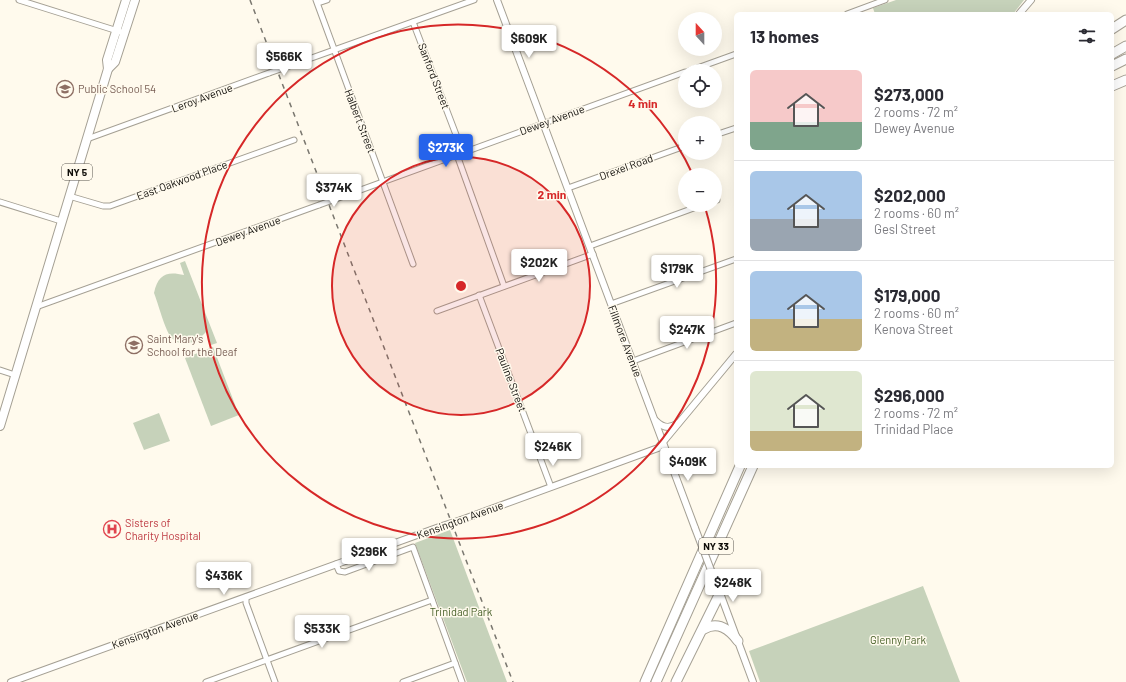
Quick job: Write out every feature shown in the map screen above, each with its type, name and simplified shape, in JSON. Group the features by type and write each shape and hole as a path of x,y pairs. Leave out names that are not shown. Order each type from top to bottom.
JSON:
{"highway":[{"path":"1114,28 1126,20"},
{"path":"1114,53 1126,46"},
{"path":"1114,65 1126,59"},
{"path":"1114,85 1126,80"},
{"name":"NY 33","path":"645,682 739,468"},
{"name":"NY 33","path":"656,682 752,468"},
{"path":"676,682 704,629 718,589"},
{"path":"704,629 712,625 720,626 731,632 738,641"},
{"path":"662,682 675,649 681,627"}],"main road":[{"name":"NY 5","path":"0,426 108,69 115,62 126,0"},
{"name":"NY 5","path":"120,32 134,0"}],"street":[{"path":"19,0 120,32"},
{"path":"317,2 327,0"},
{"name":"Leroy Avenue","path":"87,139 474,0"},
{"name":"Fillmore Avenue","path":"497,0 753,682"},
{"path":"852,12 885,0"},
{"path":"1021,12 1031,0"},
{"name":"Halbert Street","path":"317,2 413,264"},
{"name":"Sanford Street","path":"413,22 460,154 504,286"},
{"path":"708,64 734,55"},
{"name":"Dewey Avenue","path":"36,307 678,75"},
{"path":"722,133 734,129"},
{"name":"East Oakwood Place","path":"69,196 102,206 110,206 294,140"},
{"name":"Drexel Road","path":"568,188 678,149"},
{"path":"0,202 61,221"},
{"path":"590,246 683,212"},
{"path":"437,310 593,254"},
{"path":"611,304 734,260"},
{"name":"Pauline Street","path":"479,295 551,488"},
{"path":"633,361 734,324"},
{"name":"Kensington Avenue","path":"11,682 551,488 658,448 734,356"},
{"path":"0,370 15,375"},
{"path":"655,420 666,427 673,427 682,420"},
{"path":"336,564 339,571 345,572 413,547 462,682"},
{"path":"246,597 246,603 275,682"},
{"path":"206,682 432,600"},
{"path":"403,682 455,663"}],"green space":[{"path":"896,0 1024,0 1015,12 874,12 873,8"},
{"path":"185,261 217,343 211,345 206,332 194,341 185,344 180,343 171,337 164,323 154,293 156,287 164,275 173,273 184,275 180,263"},
{"path":"213,347 239,415 211,426 185,358"},
{"path":"159,413 170,441 144,450 133,423"},
{"name":"Trinidad Park","path":"450,530 507,682 467,682 415,543"},
{"name":"Glenny Park","path":"923,586 960,682 760,682 749,651"}],"railway":[{"path":"250,0 513,682"}],"place":[{"name":"Public School 54","path":"65,89"},
{"name":"Saint Mary's School for the Deaf","path":"134,345"},
{"name":"Sisters of Charity Hospital","path":"112,529"}]}
